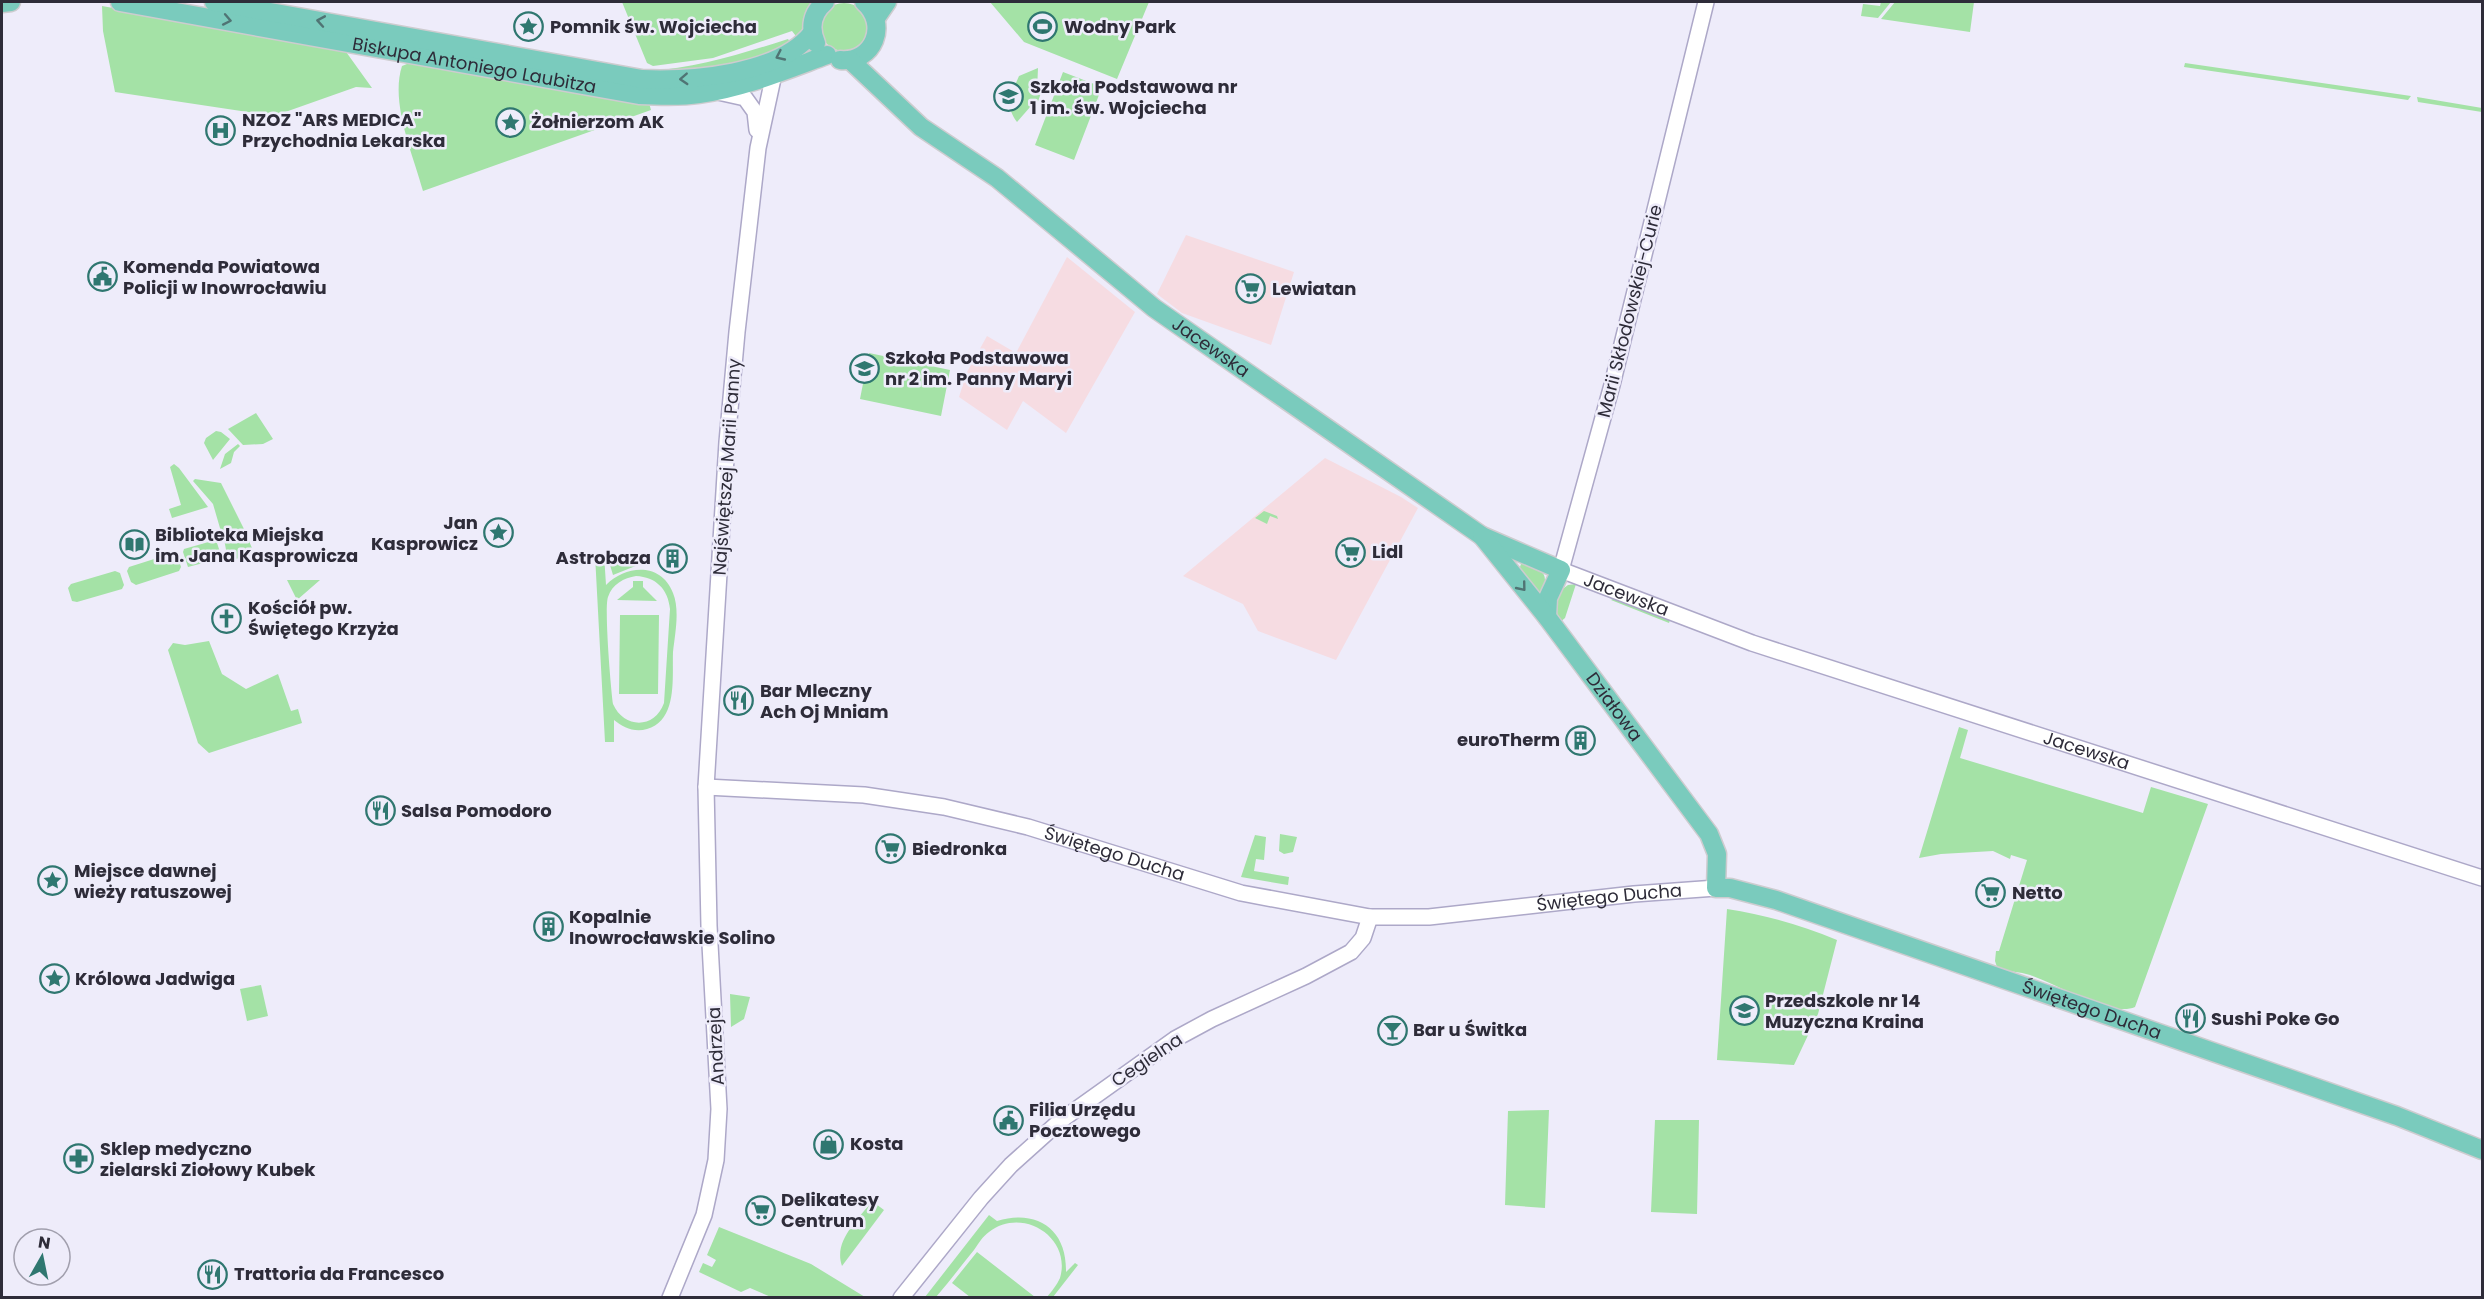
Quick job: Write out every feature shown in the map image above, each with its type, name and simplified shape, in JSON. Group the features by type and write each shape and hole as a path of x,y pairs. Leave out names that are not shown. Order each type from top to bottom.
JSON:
{"main road":[{"path":"2,3 11,2"},
{"name":"Biskupa Antoniego Laubitza","path":"120,2 620,92 668,96 716,92 827,56"},
{"name":"Biskupa Antoniego Laubitza","path":"214,2 642,79 696,78 742,69 784,54 806,40 812,33"},
{"path":"824,2 813,19 812,33 817,45 827,56 842,60 858,58 869,50 875,40 878,29 876,18 864,2"},
{"path":"876,18 888,2"},
{"name":"Jacewska","path":"869,50 885,91"},
{"name":"Jacewska","path":"850,60 921,127 997,178 1154,308 1482,536 1561,570"},
{"name":"Działowa","path":"1482,536 1547,617 1709,834 1717,854 1716,888"},
{"name":"Marii Skłodowskiej-Curie","path":"1547,617 1548,598 1561,570"},
{"name":"Świętego Ducha","path":"1716,888 1743,891 1787,904 2387,1112 2482,1150"}],"street":[{"name":"Marii Skłodowskiej-Curie","path":"1561,570 1612,385 1706,2"},
{"name":"Najświętszej Marii Panny","path":"706,787 727,442 758,148 774,74"},
{"name":"Najświętszej Marii Panny","path":"716,92 737,94 749,103 755,112 758,148"},
{"name":"Jacewska","path":"1561,570 1752,644 2482,878"},
{"name":"Świętego Ducha","path":"706,787 864,795 944,807 1028,827 1241,893 1370,917 1429,917 1634,894 1716,888"},
{"name":"Andrzeja","path":"670,1298 704,1215 716,1160 719,1109 709,926 706,787"},
{"name":"Cegielna","path":"901,1298 981,1198 1011,1165 1060,1121 1175,1039 1212,1018 1306,976 1351,952 1363,938 1370,917"}],"shaded area":[{"path":"1186,235 1294,272 1271,345 1182,313 1157,294"},
{"path":"1067,257 1135,312 1066,433 1023,401 1007,430 959,397 967,372 987,336 1016,353"},
{"path":"1325,458 1418,508 1336,660 1258,631 1243,604 1183,576"}],"green space":[{"path":"622,2 817,2 799,40 792,31 713,58 653,66 647,63"},
{"path":"990,2 1149,2 1117,79 1024,42"},
{"path":"1881,2 1891,2 1878,18 1861,16 1863,4 1880,6"},
{"path":"1895,2 1974,2 1970,32 1881,19"},
{"path":"839,3 849,3 861,10 868,22 868,32 861,44 849,51 839,51 824,40 820,32 820,22 831,7"},
{"path":"102,6 344,49 372,88 356,87 274,116 115,92 103,31"},
{"path":"788,39 792,45 778,54 699,71 648,71 701,64"},
{"path":"412,62 649,103 651,110 423,191 404,128 399,96 402,66"},
{"path":"2185,63 2411,96 2408,100 2184,67"},
{"path":"1038,68 1037,91 1041,93 1036,107 1031,106 1017,122 1010,105 1013,89 1019,76"},
{"path":"1063,72 1102,87 1074,160 1035,145"},
{"path":"2417,97 2482,108 2482,112 2418,102"},
{"path":"869,353 950,370 941,416 860,399"},
{"path":"256,413 273,439 263,444 243,445 228,429"},
{"path":"216,431 230,439 213,460 204,443 206,438"},
{"path":"238,444 240,446 234,452 231,463 220,469 225,454"},
{"path":"174,464 208,507 172,518 169,509 181,505 170,467"},
{"path":"195,479 221,483 244,529 222,535 213,504 193,481"},
{"path":"1264,511 1277,516 1278,519 1270,516 1267,524 1255,518"},
{"path":"245,532 255,555 235,559 227,555 224,539"},
{"path":"212,541 217,543 222,558 188,567 184,549"},
{"path":"173,553 177,554 181,567 179,571 136,585 131,582 127,571 129,567"},
{"path":"604,554 606,585 623,573 642,570 652,572 667,583 673,593 676,607 673,685 669,707 657,724 647,729 629,729 614,720 614,742 605,742 595,555","holes":["636,576 660,585 667,596 670,609 664,703 654,718 639,723 624,718 613,704 607,604 610,592 619,582"]},
{"path":"611,555 643,563 613,575 610,565"},
{"path":"1524,563 1540,571 1545,577 1542,594 1537,595 1519,570 1521,564"},
{"path":"115,571 120,573 124,585 122,589 77,602 72,601 68,588 71,584"},
{"path":"287,580 320,580 297,600"},
{"path":"633,581 643,581 643,587 657,601 617,600 633,587"},
{"path":"1576,584 1565,618 1559,623 1556,612 1558,597 1568,585"},
{"path":"1614,598 1670,620 1669,623 1611,600"},
{"path":"620,615 659,615 658,694 619,694"},
{"path":"209,641 222,674 246,689 278,674 291,711 298,709 302,723 209,753 198,743 168,650 173,643 185,645"},
{"path":"1959,727 1968,730 1960,758 2143,813 2151,787 2208,804 2135,1007 2112,1008 2030,975 1998,970 1995,961 1996,951 1999,951 2027,860 2011,855 2010,859 1993,851 1941,854 1919,858"},
{"path":"1280,834 1297,837 1293,852 1284,854 1279,851"},
{"path":"1255,835 1266,837 1264,860 1256,859 1254,871 1289,877 1288,885 1241,877"},
{"path":"1727,909 1783,921 1837,940 1818,1014 1794,1065 1717,1060"},
{"path":"261,985 268,1016 247,1021 240,989"},
{"path":"730,994 750,997 744,1019 731,1027"},
{"path":"1549,1110 1545,1208 1505,1205 1508,1111"},
{"path":"1655,1120 1699,1120 1697,1214 1651,1212"},
{"path":"872,1201 884,1210 842,1266 840,1257 844,1239"},
{"path":"989,1215 997,1221 1025,1218 1047,1226 1061,1244 1066,1272 1075,1263 1078,1265 1053,1297 1047,1297 1060,1278 1062,1263 1059,1250 1052,1239 1041,1230 1029,1224 1016,1222 1002,1225 989,1232 936,1297 925,1297"},
{"path":"719,1227 811,1264 865,1297 771,1297 750,1288 741,1292 699,1272 703,1263 712,1267 716,1260 707,1255"},
{"path":"977,1252 1035,1297 970,1297 952,1283"}],"place":[{"name":"Pomnik św. Wojciecha","path":"529,27"},
{"name":"Wodny Park","path":"1043,27"},
{"name":"Szkoła Podstawowa nr 1 im. św. Wojciecha","path":"1009,97"},
{"name":"Żołnierzom AK","path":"510,122"},
{"name":"NZOZ \"ARS MEDICA\" Przychodnia Lekarska","path":"221,130"},
{"name":"Komenda Powiatowa Policji w Inowrocławiu","path":"102,277"},
{"name":"Lewiatan","path":"1251,289"},
{"name":"Szkoła Podstawowa nr 2 im. Panny Maryi","path":"864,368"},
{"name":"Jan Kasprowicz","path":"499,533"},
{"name":"Biblioteka Miejska im. Jana Kasprowicza","path":"134,545"},
{"name":"Lidl","path":"1351,552"},
{"name":"Astrobaza","path":"672,558"},
{"name":"Kościół pw. Świętego Krzyża","path":"227,618"},
{"name":"Bar Mleczny Ach Oj Mniam","path":"739,701"},
{"name":"euroTherm","path":"1581,740"},
{"name":"Salsa Pomodoro","path":"380,811"},
{"name":"Biedronka","path":"891,849"},
{"name":"Miejsce dawnej wieży ratuszowej","path":"53,881"},
{"name":"Netto","path":"1991,893"},
{"name":"Kopalnie Inowrocławskie Solino","path":"548,927"},
{"name":"Królowa Jadwiga","path":"54,979"},
{"name":"Przedszkole nr 14 Muzyczna Kraina","path":"1744,1011"},
{"name":"Sushi Poke Go","path":"2190,1019"},
{"name":"Bar u Świtka","path":"1392,1030"},
{"name":"Filia Urzędu Pocztowego","path":"1008,1120"},
{"name":"Kosta","path":"829,1144"},
{"name":"Sklep medyczno zielarski Ziołowy Kubek","path":"79,1159"},
{"name":"Delikatesy Centrum","path":"760,1210"},
{"name":"Trattoria da Francesco","path":"213,1274"}]}
